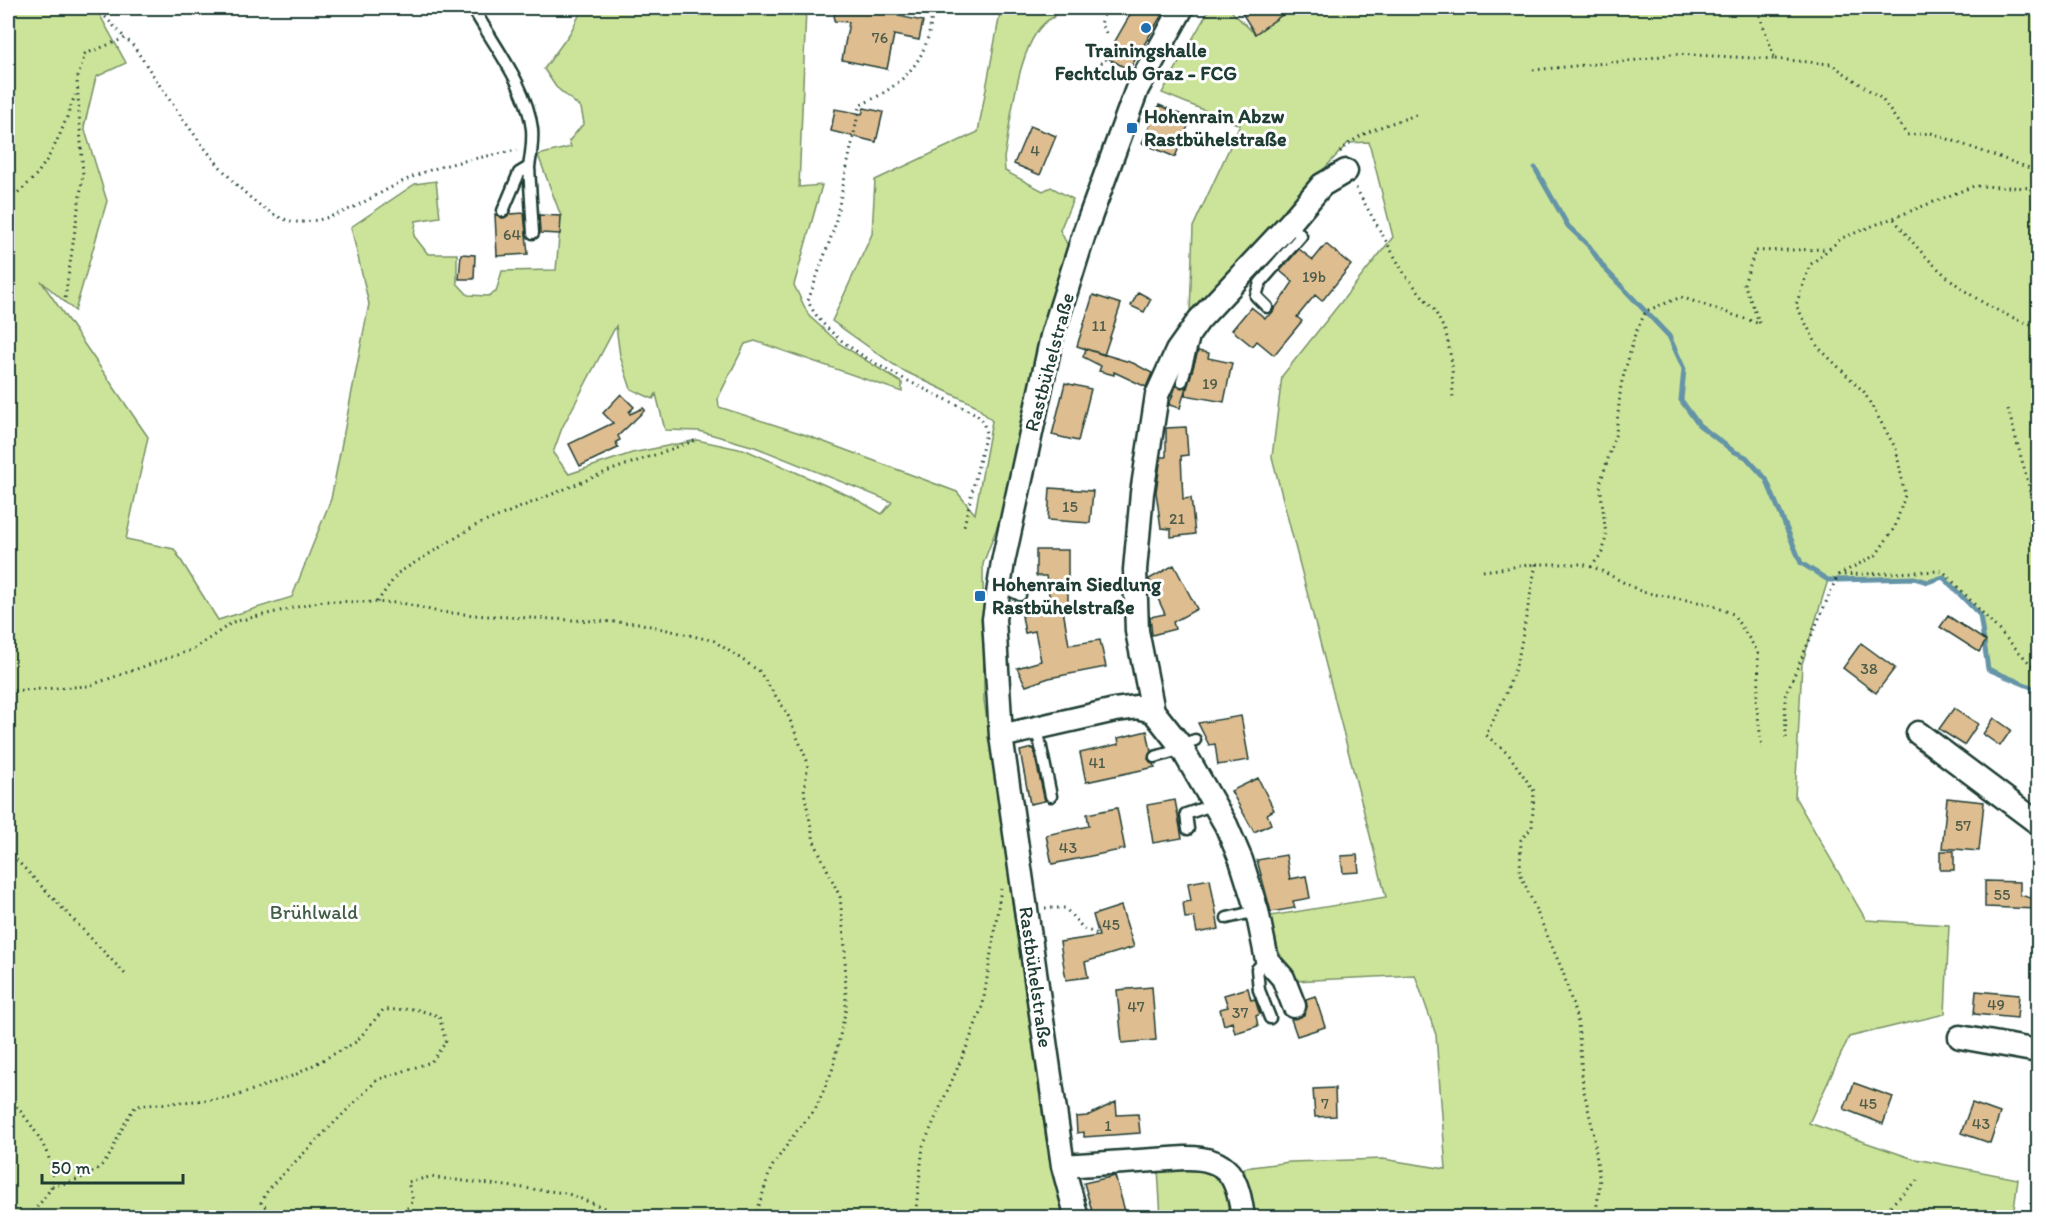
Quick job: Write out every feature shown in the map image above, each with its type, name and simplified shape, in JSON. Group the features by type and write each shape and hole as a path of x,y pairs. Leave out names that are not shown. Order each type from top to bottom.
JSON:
{"street":[{"name":"Rastbühelstraße","path":"1077,1218 1063,1166 1001,736 994,619 999,585 1052,336 1085,231 1137,89 1182,8"},
{"path":"1153,711 1137,631 1135,570 1142,493 1157,395 1177,351 1199,320 1290,223 1322,185 1346,171"},
{"path":"1001,736 1137,707 1153,711 1186,744 1215,804 1241,860 1257,911 1267,960 1282,978 1294,1006"},
{"path":"1918,733 2038,823"},
{"path":"1959,1037 2038,1051"},
{"path":"1063,1166 1202,1157 1216,1161 1234,1179 1243,1218"}],"lane":[{"path":"473,8 494,47 522,90 532,130 529,167 533,233"},
{"path":"503,211 519,173 529,167"},
{"path":"1267,307 1256,296 1260,283 1301,236 1290,223"},
{"path":"1182,381 1199,320"},
{"path":"999,585 1020,595"},
{"path":"1037,728 1051,796"},
{"path":"1155,757 1186,744"},
{"path":"1188,829 1186,814 1215,804"},
{"path":"1227,918 1257,911"},
{"path":"1267,960 1257,969 1259,990 1270,1018"}],"path":[{"path":"97,8 132,44 201,144 252,202 282,218 301,222 322,219 352,209 409,178 446,166 531,147"},
{"path":"932,8 927,44 918,63 909,74 877,98 860,105 834,228 808,301 813,312 826,327 847,344 893,373 976,414 983,421 986,433 963,530"},
{"path":"1106,8 1101,24 1106,33"},
{"path":"1757,8 1775,59"},
{"path":"65,298 83,175 77,80 86,54 125,38"},
{"path":"1533,70 1638,60 1672,54 1831,64 1882,99 1907,135 1931,133 2038,171"},
{"path":"1101,63 1105,59 1117,63"},
{"path":"8,199 32,178 54,151 77,90"},
{"path":"1346,171 1376,219 1405,274 1435,311 1446,333 1452,363 1453,399"},
{"path":"1786,738 1785,696 1838,575 1876,555 1894,527 1905,495 1896,449 1864,392 1818,347 1796,305 1810,265 1842,238 1974,186 2038,188"},
{"path":"1894,219 1920,254 1950,282 1994,308 2038,327"},
{"path":"1591,567 1603,552 1606,535 1600,484 1616,433 1621,385 1635,334 1646,311 1681,297 1760,324 1744,284 1755,251 1830,249"},
{"path":"2008,409 2033,501 2038,510"},
{"path":"376,602 398,573 475,526 606,472 697,440"},
{"path":"1536,564 1518,660 1505,696 1486,735 1509,755 1534,791 1532,826 1521,840 1520,873 1563,972 1578,1023 1583,1087 1593,1130 1600,1184 1595,1218"},
{"path":"1484,571 1536,564 1582,564 1642,592 1709,604 1734,614 1758,652 1760,682 1756,700 1762,748"},
{"path":"1838,575 1943,572 2038,672"},
{"path":"8,691 88,686 194,649 233,622 323,601 402,603 439,612 638,623 714,641 759,671 787,713 808,763 804,792 814,841 840,897 845,948 846,1009 832,1071 815,1110 796,1132 771,1168 755,1218"},
{"path":"8,851 125,974"},
{"path":"915,1218 923,1146 968,1044 982,1004 1001,886"},
{"path":"1026,910 1055,906 1065,908 1084,929 1098,934"},
{"path":"28,1218 52,1186 75,1180 108,1158 123,1121 136,1106 230,1098 295,1075 356,1042 383,1010 415,1009 439,1016 446,1042 431,1062 377,1080 268,1188 261,1203 273,1214 299,1213 316,1218"},
{"path":"8,1098 24,1112 48,1157 52,1186"},
{"path":"400,1218 412,1201 408,1182 430,1177 566,1193 607,1209 611,1218"},
{"path":"1877,1218 1918,1180"},
{"path":"1751,1218 1762,1218"},
{"path":"1990,1218 1999,1218"}],"green space":[{"name":"Brühlwald","path":"8,8 96,8 126,63 96,77 84,127 107,201 75,311 41,281 148,437 126,539 174,549 218,620 292,597 331,499 369,304 351,227 415,184 436,181 440,217 416,221 414,236 428,254 457,254 457,283 468,295 488,296 496,292 502,271 556,270 561,216 538,155 571,147 569,141 584,123 581,108 556,87 544,69 570,33 583,8 806,8 799,187 822,185 794,285 809,316 840,344 902,383 902,392 755,341 745,344 718,398 719,407 803,434 957,492 975,514 992,421 975,405 900,369 832,321 872,234 875,180 978,132 1001,8 1058,8 1054,17 1042,26 1032,40 1024,59 1013,102 1004,158 1005,171 1043,191 1051,187 1073,199 1060,230 1070,250 999,522 983,564 984,700 1046,1139 1066,1217 8,1217","holes":["616,326 620,356 631,389 653,399 656,394 665,430 699,431 755,447 892,502 882,514 854,498 748,451 697,440 632,453 569,474 553,453 562,428"]},
{"path":"1210,8 1228,8 1255,34 1292,8 2038,8 2038,690 1988,669 1980,615 1943,578 1928,582 1914,578 1828,580 1802,664 1795,797 1866,920 1949,925 1945,1014 1849,1037 1809,1123 1911,1158 2018,1179 2013,1217 1252,1217 1244,1168 1290,1162 1383,1159 1446,1169 1436,1035 1415,975 1294,981 1278,950 1270,916 1386,897 1272,457 1282,376 1393,237 1369,142 1348,143 1190,314 1193,227 1240,125 1162,93"},
{"path":"1190,1167 1210,1174 1222,1183 1229,1197 1233,1217 1161,1217 1158,1169"}],"building":[{"path":"835,8 900,8 898,16 923,21 919,40 894,35 887,69 842,60 849,22 834,21"},
{"path":"1134,8 1166,8 1129,70 1106,57"},
{"path":"1249,8 1292,8 1255,34 1242,13"},
{"path":"1159,105 1191,119 1175,157 1142,143"},
{"path":"864,108 883,112 876,142 831,131 835,109 862,114"},
{"path":"1030,126 1056,136 1040,175 1014,164"},
{"path":"524,213 528,254 497,256 495,214 503,218 510,214"},
{"path":"539,215 561,216 560,234 540,233"},
{"path":"1326,244 1351,265 1322,301 1315,295 1297,317 1302,321 1274,355 1257,341 1252,346 1232,330 1251,307 1265,318 1272,313 1293,282 1280,271 1299,249 1313,260"},
{"path":"461,254 475,255 474,279 459,279"},
{"path":"1138,292 1151,299 1144,312 1131,306"},
{"path":"1093,295 1121,304 1104,355 1077,346"},
{"path":"1086,349 1133,363 1152,373 1146,387 1114,372 1114,375 1099,371 1101,366 1083,357"},
{"path":"1198,351 1209,353 1208,358 1232,363 1224,402 1185,395"},
{"path":"1065,383 1091,389 1078,441 1052,435"},
{"path":"1176,386 1186,387 1180,408 1169,405"},
{"path":"621,394 634,407 629,412 630,414 643,408 645,410 618,436 620,440 616,442 618,448 580,466 569,444 613,423 603,413"},
{"path":"1186,427 1188,455 1181,456 1183,499 1191,498 1195,534 1171,537 1171,529 1161,528 1156,492 1161,457 1166,457 1166,428"},
{"path":"1050,488 1093,491 1090,523 1048,520"},
{"path":"1036,550 1068,550 1068,609 1063,610 1069,645 1100,640 1106,667 1049,678 1026,686 1017,668 1041,661 1035,631 1025,633 1022,616 1052,611 1046,576 1036,576"},
{"path":"1174,565 1197,609 1173,622 1175,629 1152,635 1150,617 1165,614 1149,579"},
{"path":"1948,616 1986,641 1979,652 1940,627"},
{"path":"1861,643 1895,668 1876,693 1843,668"},
{"path":"1954,708 1978,724 1964,745 1939,729"},
{"path":"1241,716 1249,760 1218,765 1215,744 1209,745 1198,723"},
{"path":"1994,718 2011,730 2000,746 1983,734"},
{"path":"1147,731 1151,751 1148,759 1155,767 1086,782 1080,753 1119,744 1118,738"},
{"path":"1033,748 1045,801 1030,804 1020,751"},
{"path":"1258,778 1274,810 1267,814 1271,824 1254,832 1231,791"},
{"path":"1947,798 1984,802 1979,851 1942,848"},
{"path":"1175,800 1182,838 1153,843 1147,805"},
{"path":"1117,808 1125,849 1052,864 1046,835 1089,826 1087,814"},
{"path":"1940,851 1954,851 1954,870 1940,870"},
{"path":"1286,855 1290,879 1306,876 1310,898 1293,901 1295,908 1271,912 1257,860"},
{"path":"1357,855 1359,872 1343,873 1341,856"},
{"path":"1210,879 1219,929 1197,933 1194,917 1185,918 1183,902 1191,901 1188,883"},
{"path":"1985,881 2020,882 2020,895 2038,900 2038,909 1985,907"},
{"path":"1121,906 1134,947 1085,962 1088,977 1066,980 1060,942 1099,936 1093,915"},
{"path":"1152,987 1156,1040 1122,1043 1117,990"},
{"path":"1248,988 1251,1000 1255,999 1260,1014 1256,1016 1258,1026 1235,1033 1232,1022 1224,1025 1220,1009 1228,1007 1224,995"},
{"path":"1976,991 2019,995 2017,1018 1974,1014"},
{"path":"1315,996 1325,1027 1297,1036 1291,1019 1304,1015 1307,1007 1306,999"},
{"path":"1854,1083 1893,1097 1883,1124 1844,1109"},
{"path":"1335,1088 1336,1116 1315,1117 1313,1089"},
{"path":"1116,1102 1117,1115 1138,1114 1140,1133 1084,1137 1084,1132 1077,1133 1076,1117 1087,1116"},
{"path":"1972,1103 2000,1113 1990,1143 1961,1133"},
{"path":"1115,1176 1127,1218 1094,1218 1084,1183"}],"waterway":[{"path":"1535,168 1568,226 1589,246 1605,269 1669,336 1684,369 1681,400 1699,425 1733,451 1746,457 1766,479 1801,563 1828,580 1833,580"},
{"path":"1837,580 1914,578 1928,582 1943,577 1980,615 1988,669 2038,690"}],"place":[{"name":"Trainingshalle Fechtclub Graz - FCG","path":"1146,28"},
{"name":"Hohenrain Abzw Rastbühelstraße","path":"1132,128"},
{"name":"Hohenrain Siedlung Rastbühelstraße","path":"980,596"}]}
